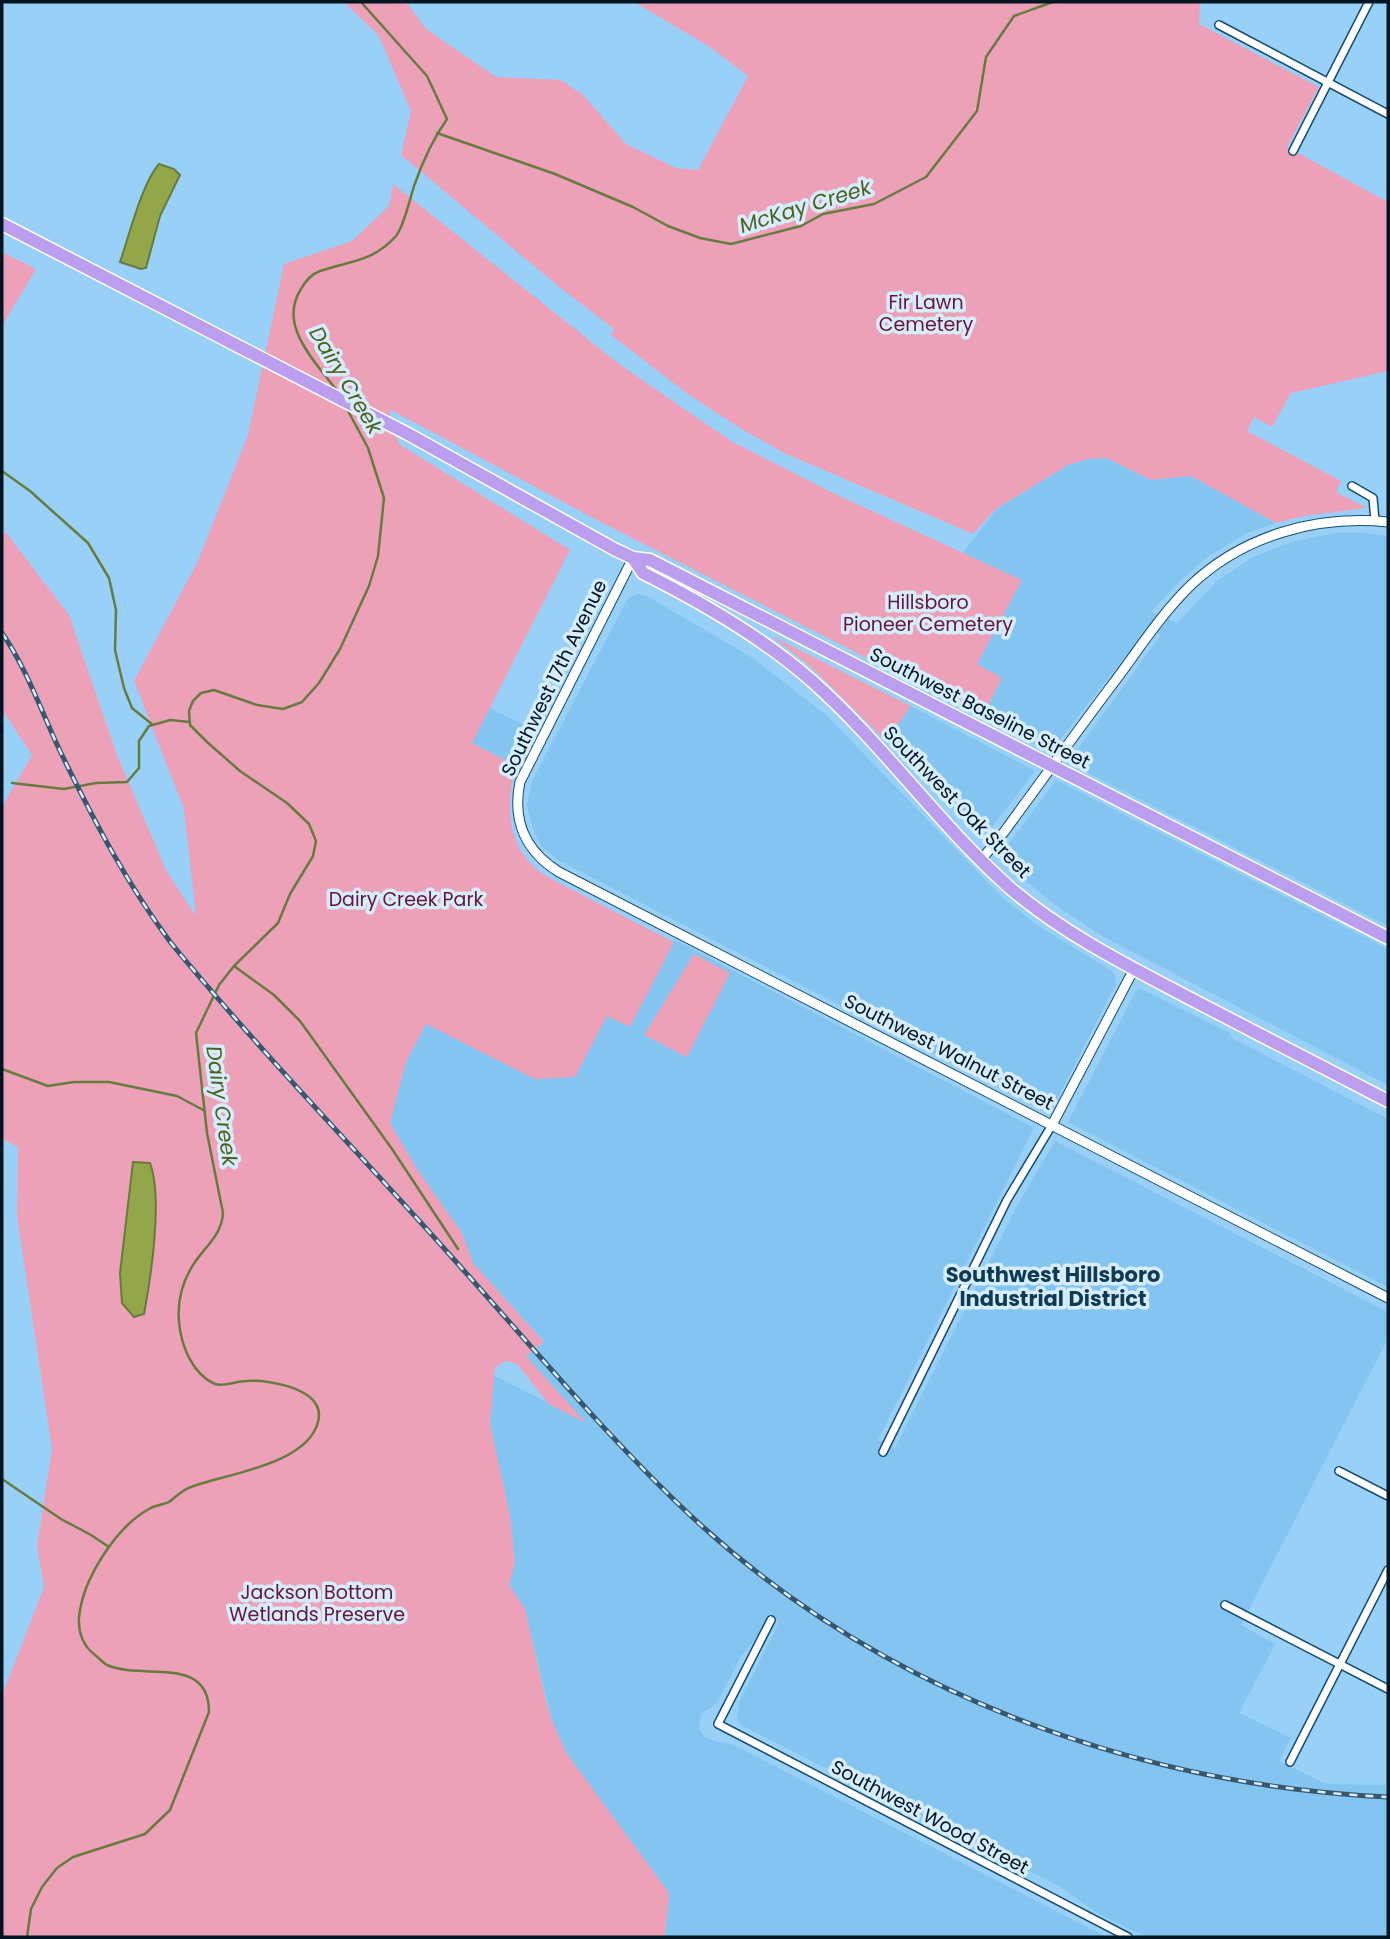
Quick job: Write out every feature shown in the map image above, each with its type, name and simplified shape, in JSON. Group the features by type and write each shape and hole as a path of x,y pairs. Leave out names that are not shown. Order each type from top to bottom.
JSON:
{"highway":[{"name":"Southwest Baseline Street","path":"2,224 306,380 633,558 650,559 1388,938"},
{"name":"Southwest Oak Street","path":"633,558 643,573 741,628 812,681 981,860 1044,915 1134,969 1388,1101"}],"street":[{"path":"1293,151 1369,2"},
{"path":"1219,25 1388,114"},
{"path":"1352,486 1373,498 1375,521"},
{"path":"981,860 1159,622 1199,578 1251,544 1302,526 1343,521 1388,522"},
{"name":"Southwest 17th Avenue","path":"517,815 517,794 523,774 633,558"},
{"name":"Southwest Walnut Street","path":"517,815 524,836 533,850 559,872 1388,1298"},
{"path":"883,1452 1007,1200 1052,1125 1134,969"},
{"path":"1339,1471 1388,1496"},
{"path":"1290,1762 1388,1570"},
{"path":"1225,1605 1388,1689"},
{"name":"Southwest Wood Street","path":"771,1620 718,1724 1128,1937"}],"shaded area":[{"path":"159,164 174,169 180,175 160,216 146,268 141,269 120,262 147,184"},
{"path":"1106,458 1151,480 1191,476 1276,523 1247,533 1207,557 1151,612 1177,623 1217,581 1253,557 1291,542 1335,533 1388,536 1388,926 1073,765 1072,757 1161,635 1147,629 1050,752 982,717 1002,678 977,664 1022,580 962,554 996,510 1068,465 1087,459"},
{"path":"638,594 647,596 754,659 826,715 1003,898 1037,925 1112,971 1116,984 1050,1113 558,860 542,847 533,830 527,805 532,781 626,602"},
{"path":"911,706 1035,771 989,831 974,827 891,735"},
{"path":"490,708 534,730 516,766 472,743"},
{"path":"1056,780 1388,949 1388,1085 1104,937 1058,907 1009,867 999,857"},
{"path":"673,939 1034,1128 878,1440 895,1448 1017,1206 1055,1141 1388,1312 1388,1338 1241,1625 1275,1644 1239,1713 1291,1738 1279,1761 1326,1784 1388,1785 1388,1937 1146,1937 1099,1914 1057,1885 741,1725 737,1720 739,1703 779,1622 768,1616 756,1638 741,1656 717,1703 701,1714 699,1729 704,1736 732,1744 1106,1937 665,1937 669,1893 567,1754 552,1721 525,1609 509,1585 515,1562 510,1516 490,1424 493,1375 584,1421 525,1356 544,1341 473,1263 462,1233 417,1169 390,1123 406,1062 426,1023 535,1079 606,1016 673,944"},
{"path":"1139,988 1230,1033 1232,1038 1388,1119 1388,1287 1068,1122"},
{"path":"133,1162 150,1163 156,1196 147,1298 144,1314 134,1317 122,1303 120,1273"}],"green space":[{"name":"Fir Lawn Cemetery","path":"344,2 406,2 426,29 496,77 561,80 583,95 626,144 676,168 698,170 748,76 710,47 634,2 1202,2 1199,24 1319,87 1287,147 1388,202 1388,371 1291,393 1272,427 1254,417 1247,431 1341,481 1336,492 1367,508 1304,516 1276,523 1191,476 1151,480 1106,458 1087,459 1068,465 996,509 973,534 784,453 689,395 611,335 614,329 558,286 401,155 411,111 379,36"},
{"path":"393,184 619,364 731,441 833,493 1022,580 977,664 1002,678 982,717 595,519 389,409 399,444 570,550 472,743 516,766 510,795 511,824 521,851 530,862 554,880 672,941 673,944 630,1027 607,1016 575,1077 535,1079 426,1024 406,1062 390,1123 417,1169 462,1233 473,1263 544,1342 526,1356 586,1423 549,1404 517,1364 505,1361 495,1368 490,1424 510,1516 515,1562 509,1585 525,1609 545,1697 552,1721 567,1754 669,1893 665,1937 2,1937 2,1696 44,1587 37,1546 52,1449 17,1216 18,1147 2,1139 2,807 32,755 2,710 2,531 8,535 69,615 117,755 167,872 196,916 184,809 134,681 198,561 248,435 284,264 352,241 389,206"},
{"path":"2,252 36,269 2,326"},
{"path":"770,635 911,706 886,741 811,667"},
{"path":"694,954 730,973 687,1057 644,1035"}],"waterway":[{"name":"Dairy Creek","path":"337,391 302,343 296,330 295,303 303,286 314,274 369,256 396,236 424,160 447,119 427,76 361,2"},
{"name":"McKay Creek","path":"437,133 555,174 633,207 668,226 700,238 731,244 801,226 823,214 874,204 926,177 977,111 986,57 1014,16 1053,2"},
{"name":"Dairy Creek","path":"27,1937 31,1909 42,1887 57,1868 73,1857 145,1834 170,1810 209,1712 206,1694 198,1682 172,1673 138,1671 107,1665 84,1643 79,1628 82,1603 103,1556 125,1528 149,1509 169,1502 191,1487 282,1458 311,1437 318,1422 314,1401 294,1388 256,1381 219,1385 207,1379 189,1358 180,1331 181,1291 195,1262 217,1234 223,1213 207,1133 196,1033 219,985 234,966 278,923 290,894 313,856 316,841 309,824 287,803 240,771 190,725 189,711 193,701 201,693 214,690 257,705 283,709 302,702 319,683 340,649 369,586 378,556 384,498 368,448 347,409"},
{"path":"2,471 30,491 88,543 109,578 116,610 115,650 124,688 132,708 153,725"},
{"path":"12,783 64,789 96,783 127,782 139,768 139,741 149,726 170,720 190,722"},
{"path":"234,966 274,995 300,1021 392,1149 458,1249"},
{"path":"2,1069 48,1086 74,1082 109,1082 177,1096 205,1111"},
{"path":"2,1479 61,1519 109,1547"}],"railway":[{"path":"2,633 27,676 98,827 140,898 171,943 273,1061 598,1421 691,1516 765,1578 844,1632 928,1679 1015,1718 1106,1749 1199,1773 1293,1789 1388,1797"}],"district":[{"name":"Southwest Hillsboro Industrial District","path":"1053,1286"}],"park label":[{"name":"Hillsboro Pioneer Cemetery","path":"928,613"},
{"name":"Dairy Creek Park","path":"406,899"},
{"name":"Jackson Bottom Wetlands Preserve","path":"317,1603"}]}
